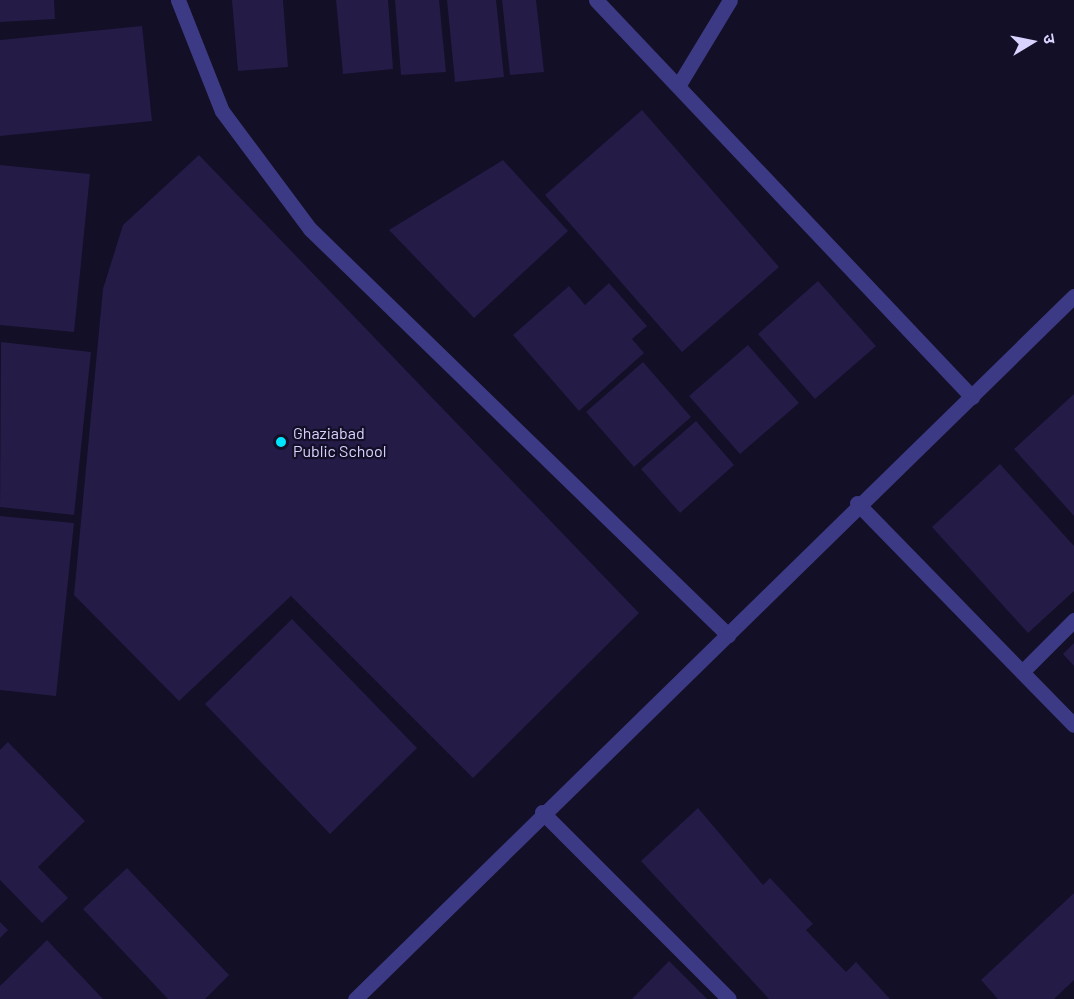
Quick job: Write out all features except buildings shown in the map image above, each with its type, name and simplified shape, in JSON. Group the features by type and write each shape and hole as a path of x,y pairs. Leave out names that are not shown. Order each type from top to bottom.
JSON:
{"street":[{"path":"178,0 222,111 310,229 728,635"},
{"path":"596,0 972,397"},
{"path":"678,86 730,0"},
{"path":"355,999 542,812 728,635 857,503 972,397 1074,296"},
{"path":"857,503 1074,725"},
{"path":"1022,672 1074,620"},
{"path":"542,812 729,999"}],"place":[{"name":"Ghaziabad Public School","path":"281,442"}]}
